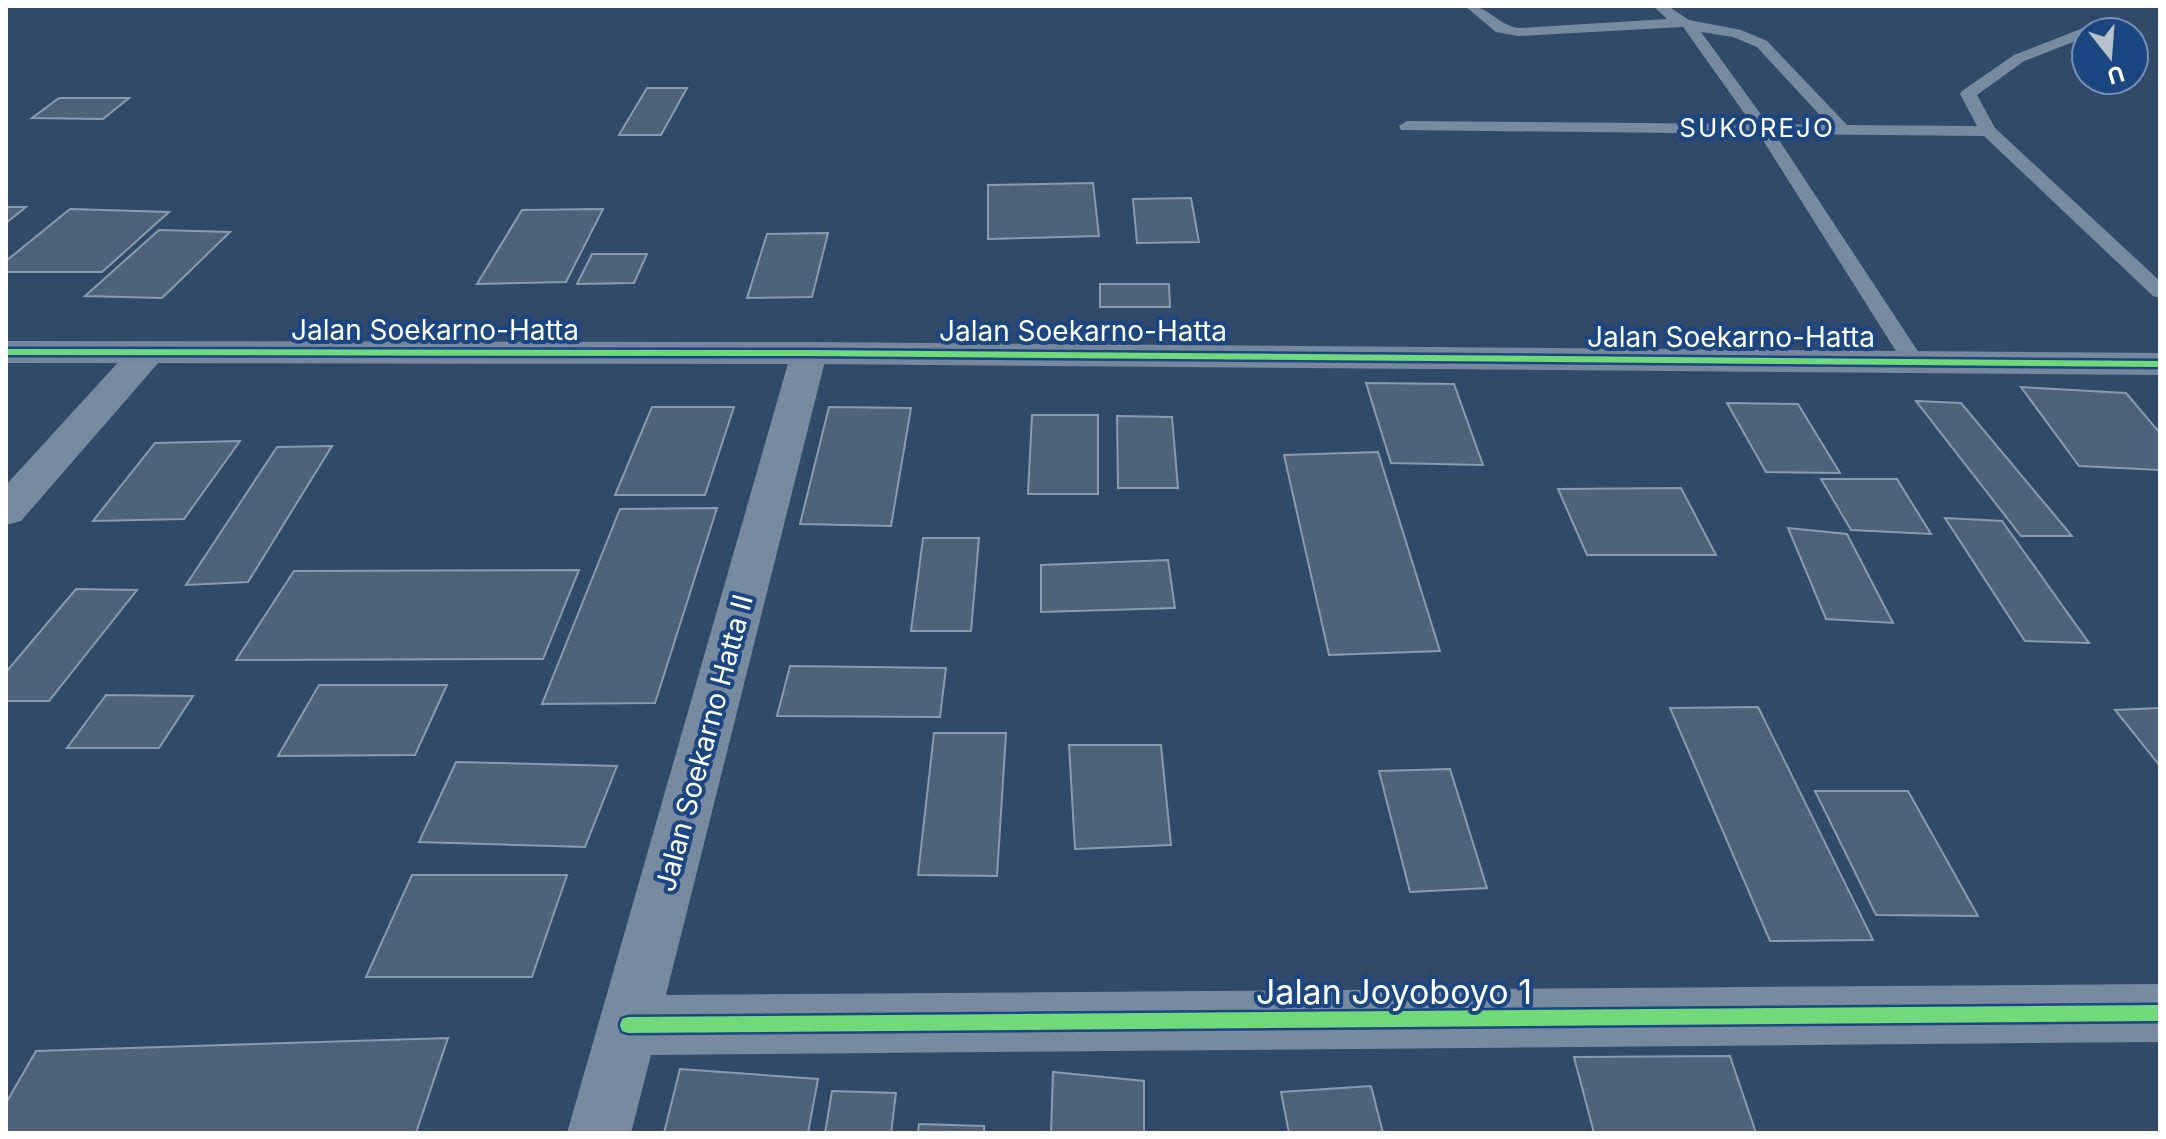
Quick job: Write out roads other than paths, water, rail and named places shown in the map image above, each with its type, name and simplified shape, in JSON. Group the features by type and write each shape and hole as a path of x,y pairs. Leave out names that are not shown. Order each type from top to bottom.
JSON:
{"main road":[{"name":"Jalan Soekarno-Hatta","path":"6,352 809,353 2160,364"}],"street":[{"name":"Jalan Soekarno Hatta II","path":"599,1133 809,353"},
{"path":"6,511 146,354"},
{"name":"Jalan Joyoboyo 1","path":"628,1025 2160,1013"}],"lane":[{"path":"1472,6 1501,29 1518,32 1685,25 1750,36 1762,44 1844,131"},
{"path":"1660,6 1685,25 1765,131 1914,362"},
{"path":"2070,38 2019,58 1968,94 1988,131 2160,292"},
{"path":"1407,126 1988,131"}],"district":[{"name":"SUKOREJO","path":"1757,127"}]}
